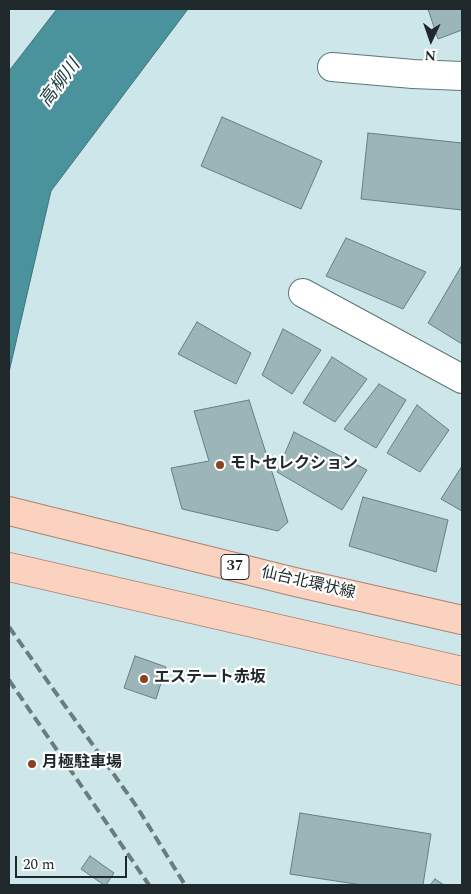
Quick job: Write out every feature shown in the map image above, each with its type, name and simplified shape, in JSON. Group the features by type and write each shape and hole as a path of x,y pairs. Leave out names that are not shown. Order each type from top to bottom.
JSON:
{"main road":[{"name":"仙台北環状線","path":"9,510 295,582 462,620"},
{"path":"9,567 462,671"}],"street":[{"path":"332,67 462,76"},
{"path":"303,293 462,379"}],"water":[{"name":"高柳川","path":"57,9 188,9 51,191 9,372 9,71"}],"building":[{"path":"428,9 462,9 462,30 438,39"},
{"path":"222,117 322,161 301,209 201,166"},
{"path":"368,133 462,143 462,210 361,199"},
{"path":"346,238 426,272 403,309 326,276"},
{"path":"462,265 462,344 428,323"},
{"path":"197,322 251,353 236,384 178,354"},
{"path":"283,329 321,350 292,394 262,375"},
{"path":"332,357 367,379 335,422 303,403"},
{"path":"379,384 406,400 376,448 344,429"},
{"path":"249,400 288,522 278,531 182,509 171,468 209,461 194,411"},
{"path":"417,405 449,430 420,472 387,453"},
{"path":"294,432 367,470 342,510 277,472"},
{"path":"462,466 462,511 441,499"},
{"path":"363,497 448,520 436,572 349,546"},
{"path":"135,656 166,667 156,699 124,688"},
{"path":"300,813 431,834 423,885 362,885 290,874"},
{"path":"90,856 114,873 106,885 81,869"},
{"path":"435,879 444,885 430,885"}],"railway":[{"path":"9,627 137,807 185,885"},
{"path":"9,680 149,885"}],"place":[{"name":"モトセレクション","path":"220,465"},
{"name":"エステート赤坂","path":"144,679"},
{"name":"月極駐車場","path":"32,764"}]}
